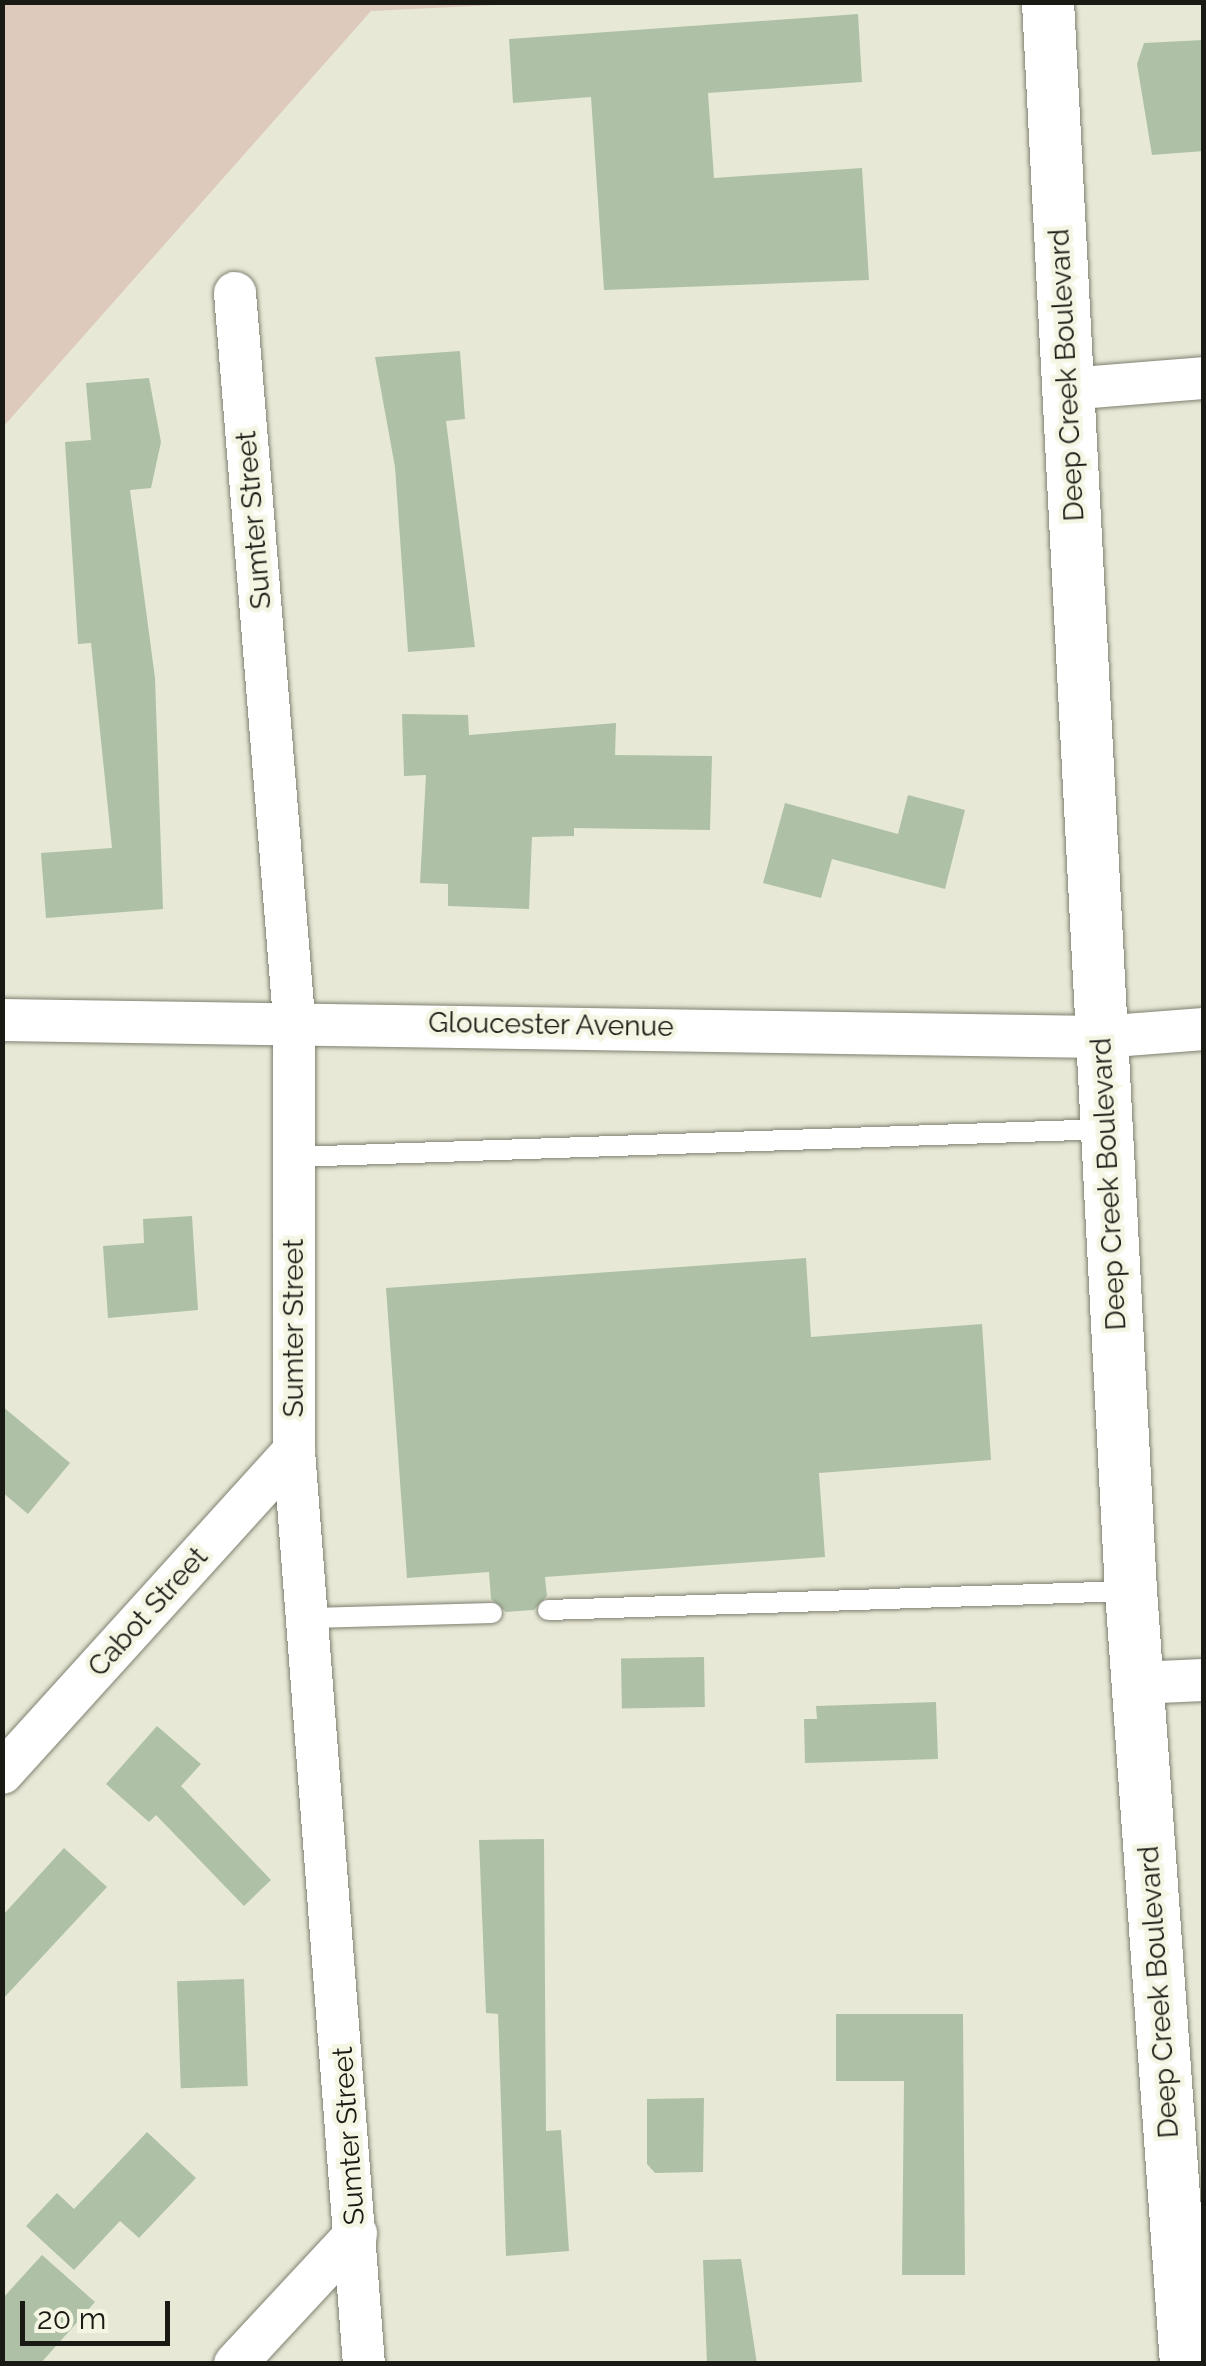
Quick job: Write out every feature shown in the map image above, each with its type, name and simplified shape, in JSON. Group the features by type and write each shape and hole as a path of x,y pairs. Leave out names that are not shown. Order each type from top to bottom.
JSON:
{"street":[{"name":"Deep Creek Boulevard","path":"1048,2 1131,1592 1137,1683 1187,2156 1186,2364"},
{"name":"Sumter Street","path":"235,293 294,1019 294,1451 312,1618 364,2364"},
{"path":"1068,389 1204,378"},
{"name":"Gloucester Avenue","path":"2,1020 294,1019 1100,1037 1204,1029"},
{"name":"Cabot Street","path":"2,1773 294,1451"},
{"path":"1137,1683 1204,1680"},
{"path":"235,2364 356,2234"}],"lane":[{"path":"294,1157 1106,1130"},
{"path":"548,1610 1131,1592"},
{"path":"312,1618 492,1613"}],"shaded area":[{"path":"3,2 537,3 371,11 3,427"}],"building":[{"path":"858,14 862,82 708,93 714,178 862,168 869,280 604,290 591,97 513,103 509,39"},
{"path":"1204,40 1204,151 1152,155 1137,64 1144,43"},
{"path":"460,351 465,419 446,421 475,647 408,652 395,467 375,357"},
{"path":"149,378 161,442 151,488 130,490 155,678 163,909 46,918 41,853 112,848 91,643 78,644 65,442 91,440 86,383"},
{"path":"402,714 468,715 469,735 616,723 615,755 712,756 710,830 574,828 574,836 532,837 529,909 448,906 448,884 420,883 426,775 404,776"},
{"path":"908,795 965,810 945,889 832,859 821,898 763,883 785,803 898,834"},
{"path":"192,1216 198,1310 108,1318 103,1246 144,1243 143,1219"},
{"path":"806,1258 811,1337 982,1324 991,1460 819,1473 825,1557 545,1577 547,1596 534,1610 506,1612 491,1599 489,1572 407,1578 386,1288"},
{"path":"2,1406 70,1463 28,1514 2,1492"},
{"path":"704,1657 705,1707 622,1708 621,1658"},
{"path":"936,1702 938,1759 805,1763 804,1719 817,1719 816,1706"},
{"path":"157,1726 201,1764 181,1786 271,1880 244,1906 156,1815 149,1822 106,1784"},
{"path":"544,1839 546,2131 561,2130 569,2251 506,2256 498,2014 486,2013 479,1840"},
{"path":"64,1848 107,1887 2,2000 2,1916"},
{"path":"244,1979 248,2086 181,2088 177,1981"},
{"path":"836,2014 963,2014 965,2275 902,2275 904,2081 836,2081"},
{"path":"704,2098 703,2172 655,2173 647,2164 647,2099"},
{"path":"147,2132 196,2178 139,2238 120,2221 74,2270 26,2226 57,2193 74,2209"},
{"path":"42,2255 95,2302 40,2364 2,2364 2,2299"},
{"path":"741,2259 757,2364 707,2364 703,2260"}]}
